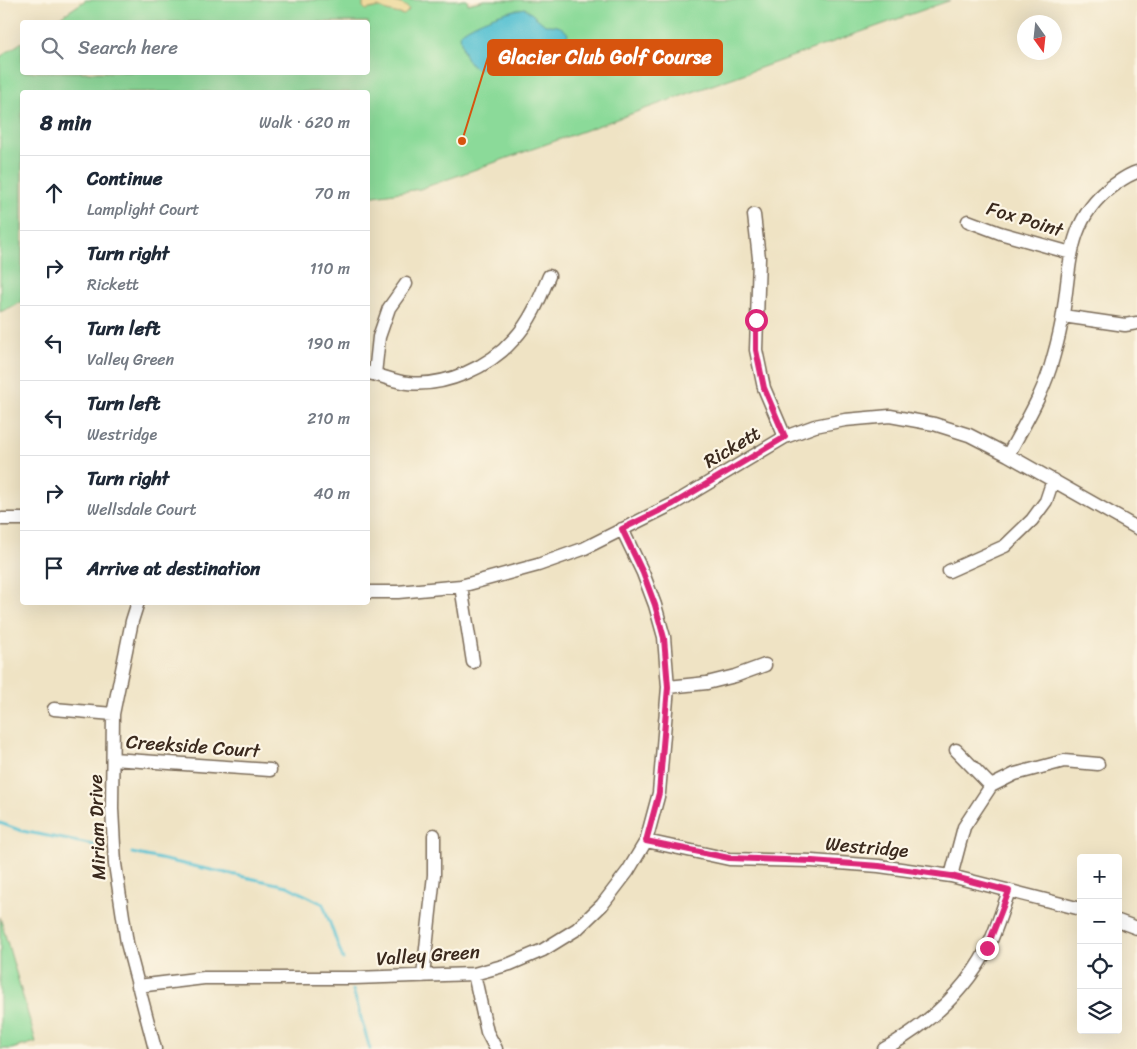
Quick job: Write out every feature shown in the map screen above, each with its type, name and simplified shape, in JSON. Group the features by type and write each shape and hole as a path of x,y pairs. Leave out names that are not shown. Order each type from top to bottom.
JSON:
{"street":[{"path":"1008,454 1038,401 1053,360 1063,316 1071,253 1078,227 1098,198 1128,174 1137,172"},
{"path":"754,215 759,258 756,350 764,388 785,437"},
{"name":"Fox Point","path":"968,221 1000,233 1071,253"},
{"path":"406,284 389,308 379,337 371,373 408,383 446,381 485,365 514,339 537,306 549,276"},
{"path":"1063,316 1126,324 1137,323"},
{"name":"Rickett","path":"370,592 398,592 461,586 529,567 583,549 673,504 785,437 816,426 845,420 890,416 934,424 968,435 1008,454 1137,528"},
{"path":"949,571 1005,546 1032,520 1046,501 1053,480"},
{"path":"0,520 20,519"},
{"name":"Valley Green","path":"138,986 204,978 262,979 474,974 510,964 544,950 577,929 602,905 628,871 646,841 659,793 668,687 664,638 655,605 643,573 622,529"},
{"path":"461,586 473,662"},
{"name":"Miriam Drive","path":"137,605 132,621 114,714 112,808 115,864 127,943 155,1049"},
{"path":"668,687 707,683 735,676 765,665"},
{"path":"54,709 114,714"},
{"path":"956,750 991,786"},
{"name":"Creekside Court","path":"113,759 270,770"},
{"path":"951,876 964,827 991,786 1015,774 1064,762 1098,764"},
{"path":"424,976 434,875 434,835"},
{"name":"Westridge","path":"646,841 729,858 879,866 951,876 1077,908"},
{"path":"884,1049 906,1037 940,1011 964,985 987,948 1009,891"},
{"path":"1122,922 1137,928"},
{"path":"474,974 487,1032 496,1049"}],"green space":[{"path":"86,0 467,0 468,4 485,0 951,0 420,189 370,197 370,90 20,90 20,303 0,312 0,57 20,43 20,75 370,75 370,20 56,20"},
{"path":"0,917 36,1042 11,1049 0,1049"}],"sand":[{"path":"363,0 396,2 409,10 404,15 378,7 366,10 363,7"}],"water":[{"path":"525,8 545,25 558,26 566,31 568,34 564,40 567,45 563,50 553,58 539,62 519,62 507,58 496,58 479,70 470,64 461,44 460,33 491,17"}],"waterway":[{"path":"0,823 22,831 99,846"},
{"path":"132,853 287,886 323,904 343,959"},
{"path":"353,990 370,1049"}],"place":[{"name":"Glacier Club Golf Course","path":"462,141"}],"route":[{"path":"756,320 756,350 764,388 785,437 673,504 622,529 643,573 655,605 664,638 668,687 659,793 646,841 729,858 879,866 951,876 1009,891 987,948"}]}
